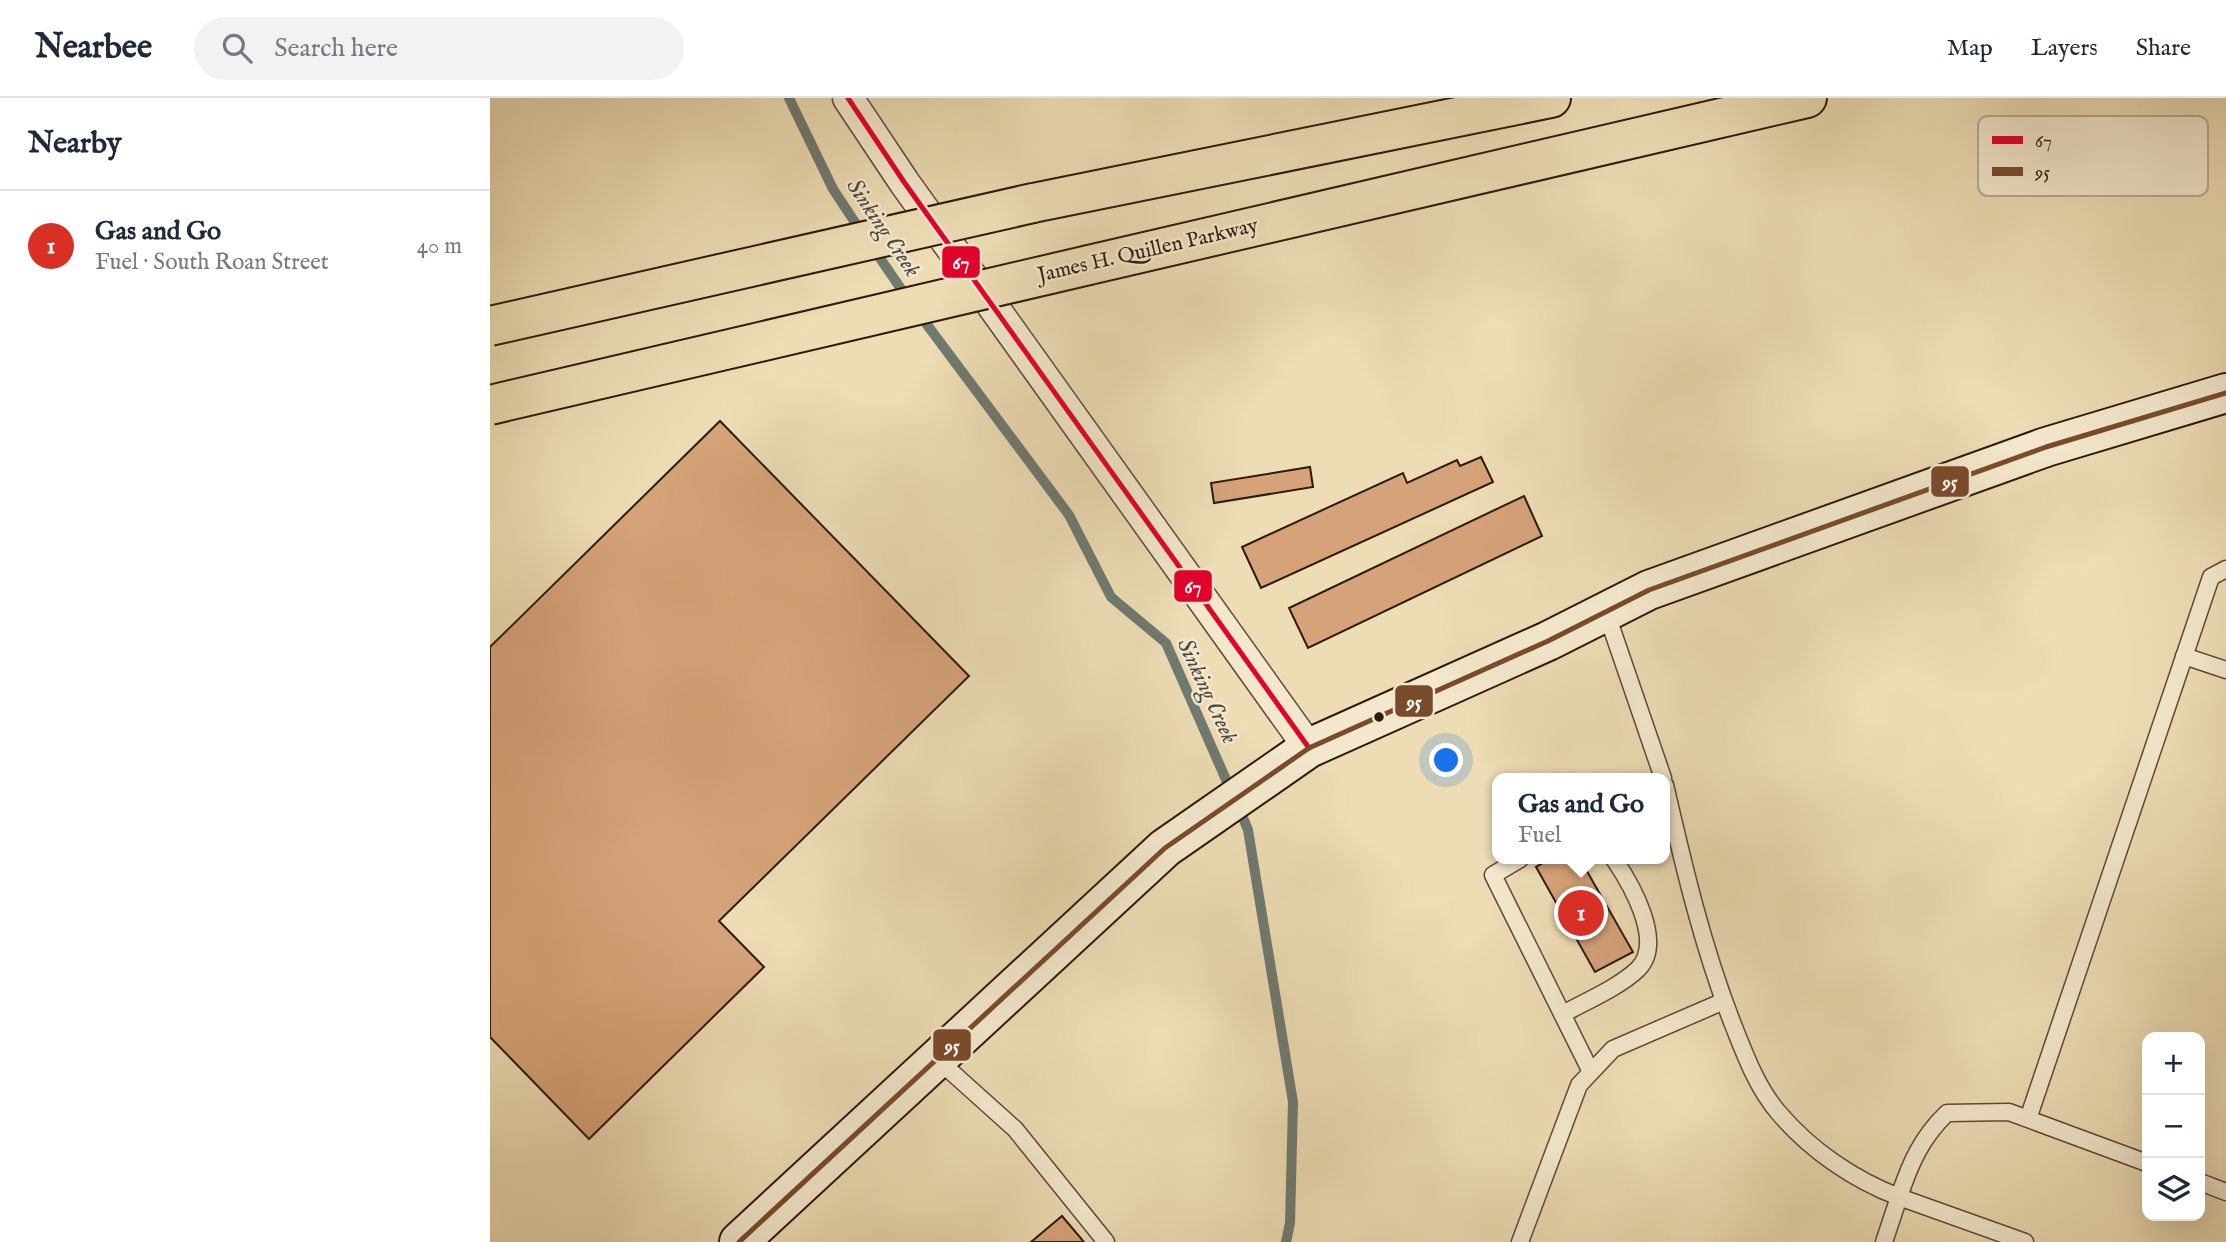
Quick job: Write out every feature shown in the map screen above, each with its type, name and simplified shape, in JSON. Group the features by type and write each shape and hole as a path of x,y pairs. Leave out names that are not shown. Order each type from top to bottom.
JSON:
{"highway":[{"path":"490,326 1033,203 1551,98"},
{"name":"James H. Quillen Parkway","path":"490,405 1807,98"}],"main road":[{"path":"739,1242 1165,848 1309,748 1649,590 2046,447 2226,393"}],"street":[{"path":"848,98 912,194 1309,748"}],"lane":[{"path":"2028,1119 2211,577 2226,569"},
{"path":"1605,612 1661,773"},
{"path":"2185,656 2226,670"},
{"path":"1670,809 1692,900 1724,1001 1748,1061 1777,1112 1793,1129 1862,1183 2025,1242"},
{"path":"1512,864 1493,875 1591,1072"},
{"path":"1563,1014 1639,968 1648,949 1643,912 1617,864"},
{"path":"1520,1242 1579,1085 1613,1049 1724,1001"},
{"path":"937,1059 1015,1129 1106,1242"},
{"path":"1884,1242 1912,1157 1932,1128 1947,1114 2009,1112 2142,1161"},
{"path":"2205,1184 2226,1192"}],"building":[{"path":"720,421 969,676 719,921 764,967 589,1139 490,1037 490,647"},
{"path":"1481,457 1493,482 1261,588 1242,547 1403,473 1407,483 1457,460 1460,466"},
{"path":"1310,467 1313,487 1214,503 1211,483"},
{"path":"1524,496 1542,536 1308,648 1289,608"},
{"path":"1541,864 1583,864 1633,952 1595,972 1536,867"},
{"path":"1062,1216 1084,1242 1031,1242"}],"waterway":[{"name":"Sinking Creek","path":"789,98 833,189 862,233"},
{"name":"Sinking Creek","path":"873,248 908,299"},
{"name":"Sinking Creek","path":"919,314 1069,515 1111,597 1166,643 1231,791"},
{"name":"Sinking Creek","path":"1239,808 1248,830 1293,1102 1290,1223 1286,1242"}],"transit line":[{"name":"67","path":"848,98 904,182 1309,748"},
{"name":"95","path":"739,1242 1165,848 1309,748 1548,641 1649,590 2046,447 2226,393"}],"place":[{"name":"Gas and Go","path":"1581,913"}]}
